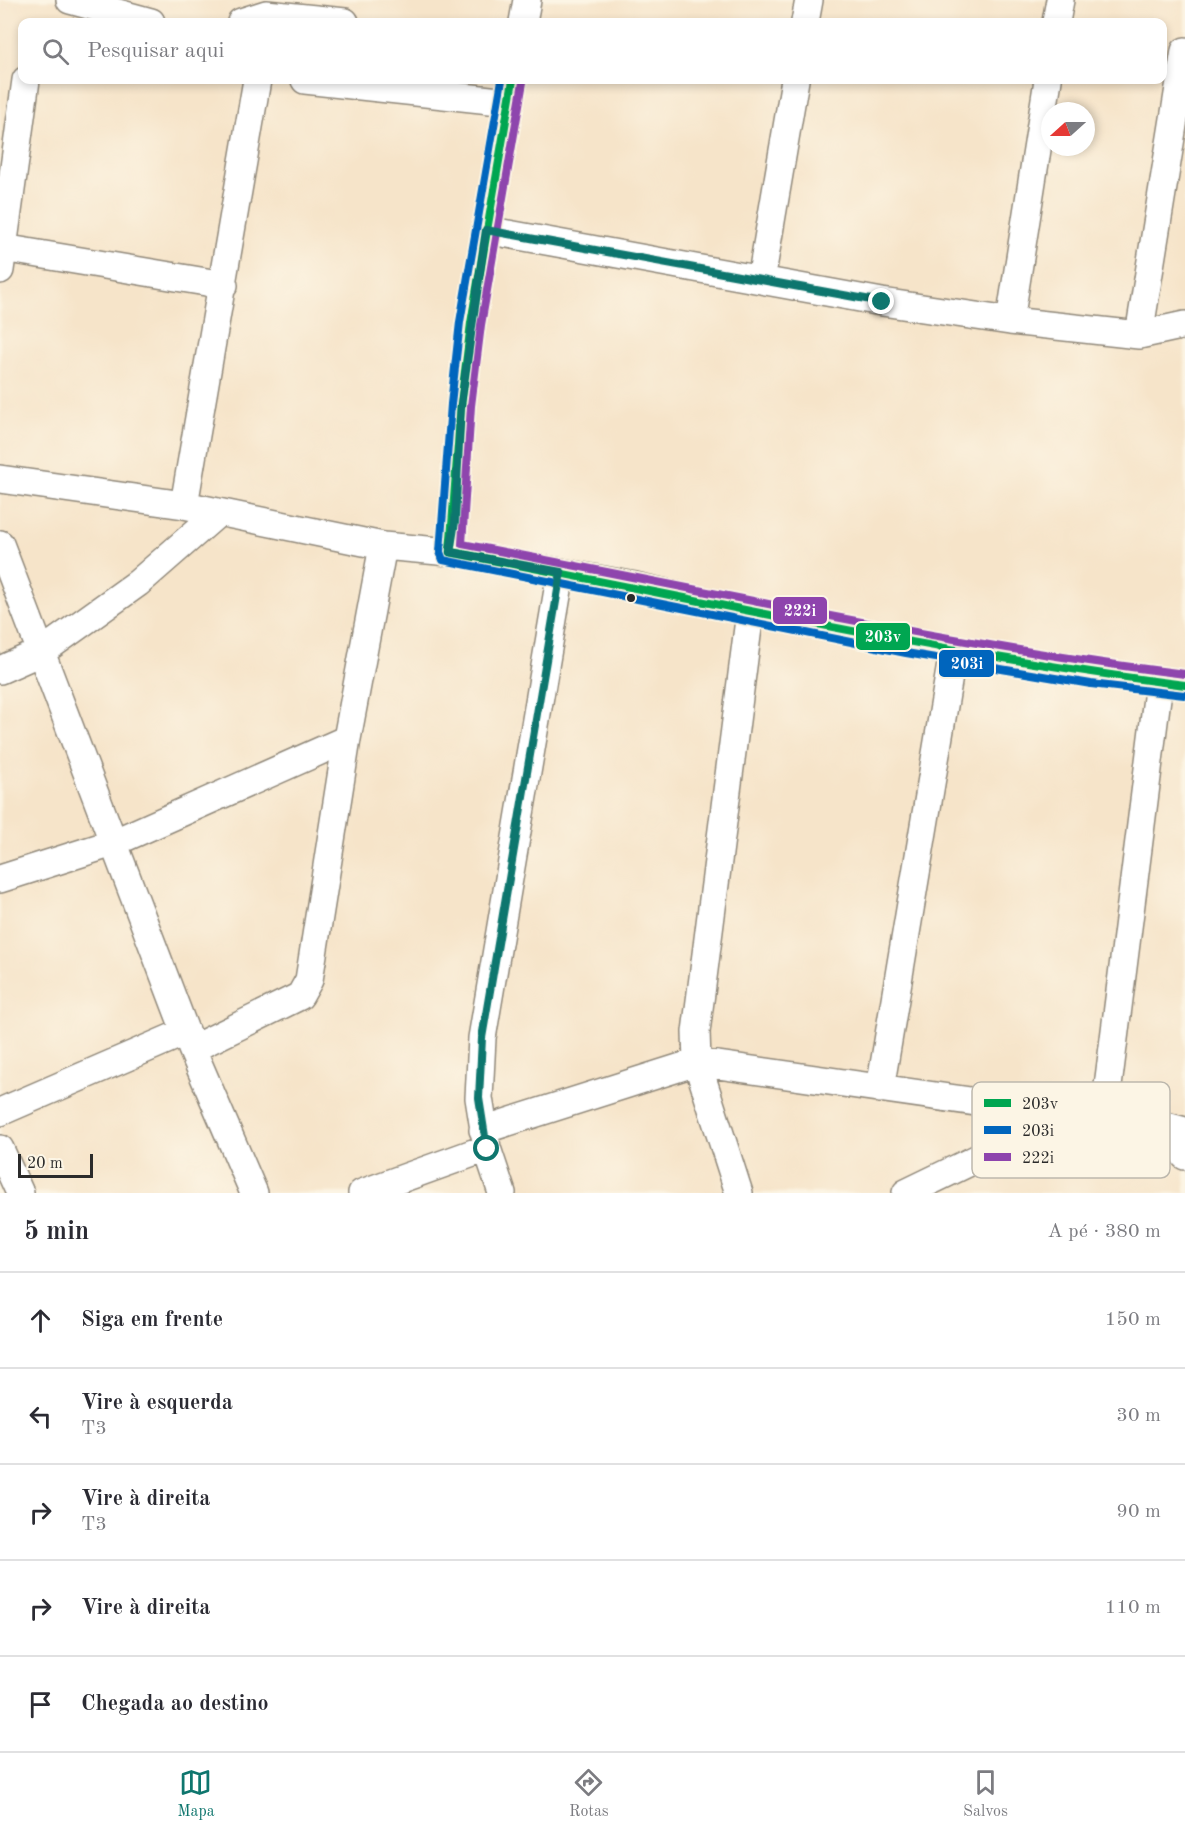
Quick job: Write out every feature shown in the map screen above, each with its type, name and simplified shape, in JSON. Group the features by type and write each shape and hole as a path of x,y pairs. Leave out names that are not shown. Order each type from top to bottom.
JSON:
{"street":[{"path":"70,0 136,18"},
{"path":"524,18 527,0"},
{"path":"806,18 808,0"},
{"path":"1057,18 1060,0"},
{"path":"251,18 267,12 314,18"},
{"path":"1139,335 1185,51"},
{"path":"25,84 2,260 224,285"},
{"path":"184,505 224,285 256,84"},
{"path":"380,84 511,91 486,230 461,404 455,522 450,552"},
{"path":"761,280 794,84"},
{"path":"1010,321 1047,84"},
{"path":"486,230 882,302 1010,321 1139,335 1185,325"},
{"path":"0,479 184,505 383,546 450,552 561,572 953,652 1185,685"},
{"path":"0,670 43,651 138,583 218,513"},
{"path":"0,544 43,651 188,1040 254,1193"},
{"path":"0,1112 300,996 309,980 347,739 383,546"},
{"path":"502,1193 485,1139 479,1098 482,1038 561,572"},
{"path":"739,1193 697,1062 696,1032 750,612"},
{"path":"880,1089 953,652"},
{"path":"1109,1082 1159,682"},
{"path":"0,879 113,843 347,739"},
{"path":"362,1193 485,1139 697,1062 972,1102"},
{"path":"1181,1131 1185,1156"},
{"path":"0,1149 20,1193"},
{"path":"906,1193 943,1185 972,1169"}],"transit line":[{"name":"203i","path":"501,84 460,322 451,404 440,552 443,560 906,653 1091,684 1184,695"},
{"name":"203v","path":"512,84 471,323 461,405 450,552 1000,658 1185,685"},
{"name":"222i","path":"523,84 481,325 471,406 462,544 913,632 1094,662 1185,674"}],"route":[{"path":"487,1149 479,1098 482,1038 561,572 450,552 455,522 461,404 486,230 882,302"}]}
